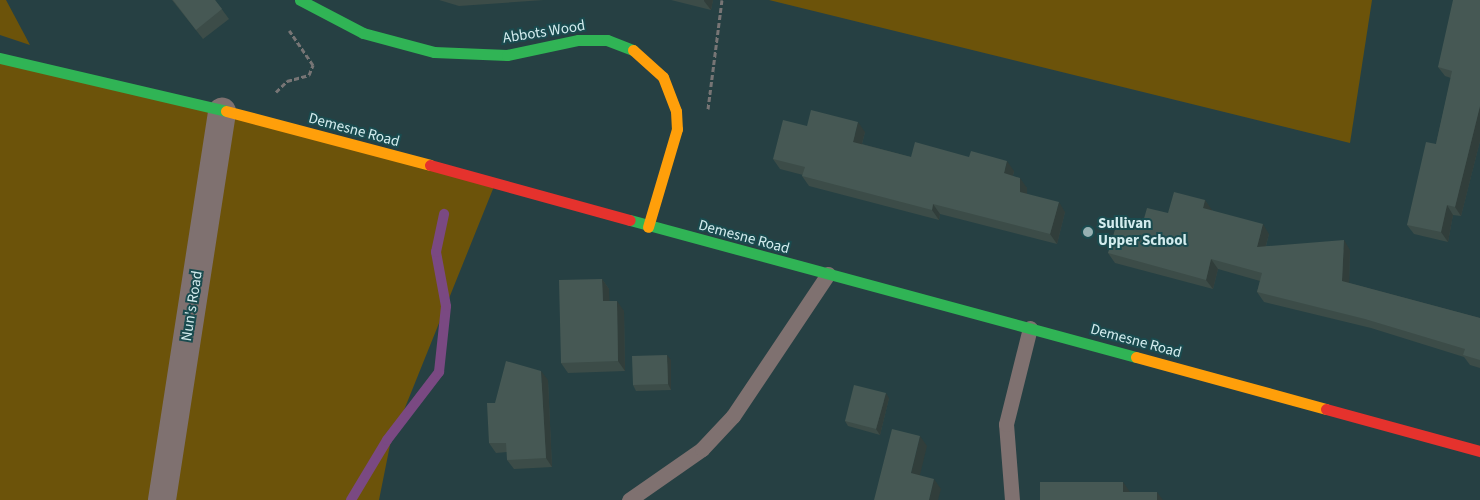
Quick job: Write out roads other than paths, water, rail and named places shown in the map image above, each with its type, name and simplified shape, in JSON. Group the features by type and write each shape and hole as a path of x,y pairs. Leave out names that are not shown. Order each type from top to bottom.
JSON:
{"street":[{"name":"Abbots Wood","path":"300,0 363,33 434,52 507,55 578,40 623,44 639,52 663,77 672,93 677,129 648,227"},
{"name":"Demesne Road","path":"0,58 222,112 264,120 648,227 1030,328 1480,451"},
{"name":"Nun's Road","path":"162,500 222,112"}],"lane":[{"path":"629,500 702,449 733,416 828,274"},
{"path":"1012,500 1006,424 1030,328"}],"waterway":[{"path":"351,500 387,440 439,372 446,306 436,252 444,214"}],"place":[{"name":"Sullivan Upper School","path":"1088,232"}]}
